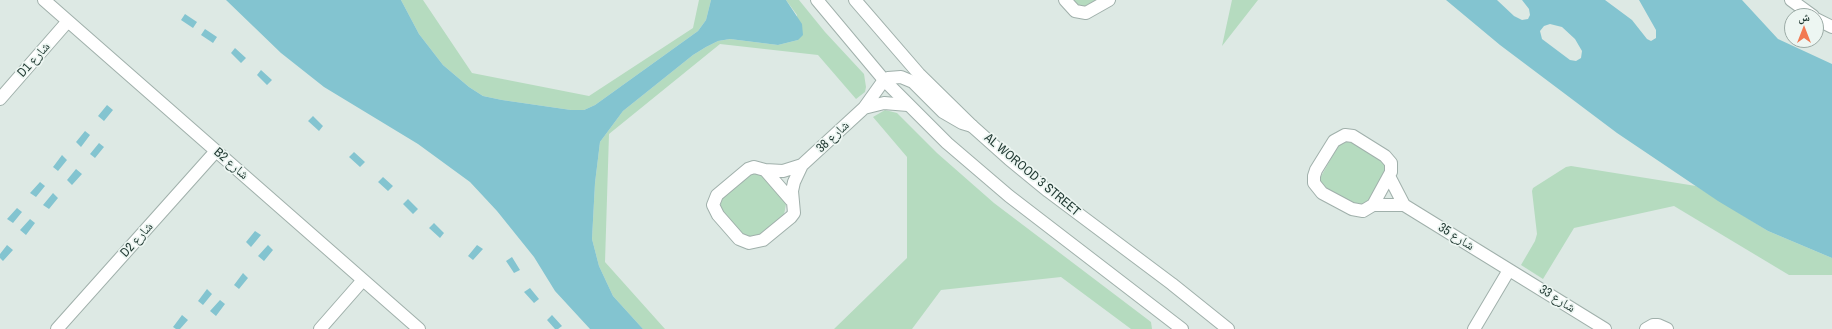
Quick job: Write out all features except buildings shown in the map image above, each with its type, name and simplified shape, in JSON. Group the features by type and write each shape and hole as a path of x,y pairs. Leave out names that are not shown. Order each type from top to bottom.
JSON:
{"street":[{"name":"B2 شارع","path":"44,0 419,329"},
{"path":"817,0 884,80 947,143 1004,192 1182,329"},
{"name":"AL WOROOD 3 STREET","path":"855,0 914,68 972,126 1048,191 1172,284 1228,329"},
{"path":"1065,0 1075,11 1086,13 1109,0"},
{"path":"1791,0 1802,8"},
{"name":"D1 شارع","path":"0,99 68,21"},
{"path":"884,80 894,76 907,79 920,88 943,112 952,118 972,126"},
{"name":"شارع 38","path":"802,165 784,171 765,170 758,167 748,169 717,195 713,205 718,215 739,239 749,243 759,242 791,217 794,208 791,200 794,182 802,165 864,108 884,80"},
{"path":"864,108 884,103 908,105"},
{"name":"شارع 35","path":"1404,205 1373,205 1368,209 1358,211 1322,193 1314,183 1314,176 1316,170 1337,138 1349,135 1388,159 1392,168 1388,176 1404,205 1509,270"},
{"name":"D2 شارع","path":"58,329 216,150"},
{"path":"765,170 791,200"},
{"path":"1373,205 1388,176"},
{"path":"1474,329 1509,270"},
{"name":"شارع 33","path":"1509,270 1605,329"},
{"path":"320,329 364,280"},
{"path":"1646,329 1658,324 1667,329"}],"green space":[{"path":"401,0 423,0 472,73 589,96 693,28 699,0 711,0 706,20 698,31 595,105 584,110 571,110 483,96 469,87 443,65 419,34"},
{"path":"786,0 799,0 825,32 864,74 866,87 865,92 856,99 818,55 720,44 609,134 605,262 665,329 643,329 613,296 599,266 592,239 595,183 600,142 623,111 693,55 706,47 718,41 730,39 778,45 798,40 797,15"},
{"path":"1071,0 1096,0 1083,7 1078,6"},
{"path":"1232,0 1258,0 1222,46"},
{"path":"885,110 897,113 937,153 994,203 1151,322 1152,329 1131,329 1061,277 941,290 912,329 834,329 907,258 907,157 873,117"},
{"path":"1351,142 1383,160 1385,164 1384,174 1367,202 1359,207 1323,188 1319,180 1338,146"},
{"path":"1571,166 1696,186 1768,231 1832,258 1832,275 1789,275 1674,206 1574,228 1543,279 1521,265 1535,241 1537,234 1532,191 1533,188 1566,167"},
{"path":"749,173 758,173 762,176 786,204 784,215 757,238 744,236 721,211 720,207 722,198"}],"water":[{"path":"226,0 401,0 419,34 443,65 469,87 483,96 571,110 584,110 595,105 698,31 706,20 711,0 786,0 802,24 803,35 798,40 778,45 730,39 718,41 706,47 693,55 623,111 600,142 595,183 592,239 599,266 613,296 643,329 590,329 555,291 534,257 497,211 470,182 418,144 324,87 281,53"},
{"path":"1446,0 1497,0 1514,16 1522,20 1528,19 1530,15 1529,9 1522,0 1605,0 1632,20 1647,39 1651,41 1656,38 1656,30 1639,0 1742,0 1778,39 1784,42 1784,48 1797,48 1832,64 1832,258 1768,231 1718,201 1617,133 1500,45","holes":["1550,24 1562,27 1575,39 1582,51 1581,58 1576,61 1570,60 1542,39 1540,31 1544,26"]},
{"path":"185,14 197,22 193,28 181,20"},
{"path":"205,29 217,37 213,43 201,35"},
{"path":"235,48 246,58 241,63 231,53"},
{"path":"261,70 272,80 267,85 257,75"},
{"path":"107,105 113,110 104,121 98,116"},
{"path":"313,116 323,126 319,131 308,121"},
{"path":"85,131 90,135 81,147 76,142"},
{"path":"99,143 104,147 95,158 90,154"},
{"path":"354,152 365,162 360,167 349,157"},
{"path":"62,155 67,160 58,171 53,167"},
{"path":"76,169 82,174 72,185 67,180"},
{"path":"383,177 393,186 388,191 378,182"},
{"path":"40,182 45,186 36,197 30,193"},
{"path":"53,193 58,198 49,209 43,205"},
{"path":"408,199 418,209 413,214 403,204"},
{"path":"17,208 22,212 13,223 7,219"},
{"path":"30,219 35,223 26,235 20,230"},
{"path":"434,223 444,233 440,238 429,228"},
{"path":"255,231 261,235 251,247 246,242"},
{"path":"7,245 13,250 3,261 0,258 0,254"},
{"path":"268,245 273,250 264,261 258,256"},
{"path":"477,245 483,249 473,260 468,256"},
{"path":"512,257 520,270 514,273 506,261"},
{"path":"243,273 248,278 239,289 234,285"},
{"path":"530,288 539,299 534,303 524,292"},
{"path":"207,289 212,294 203,305 198,301"},
{"path":"220,300 225,304 216,316 210,311"},
{"path":"182,315 188,320 180,329 176,329 173,327"},
{"path":"552,315 562,326 558,329 555,329 547,320"}]}
